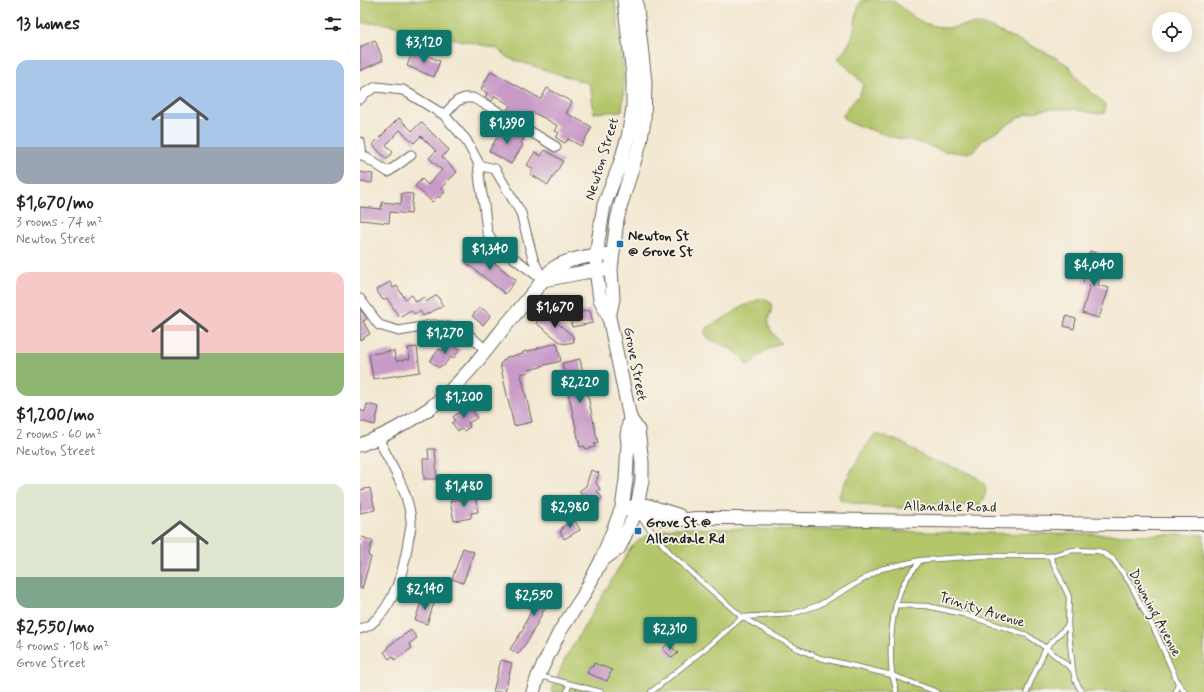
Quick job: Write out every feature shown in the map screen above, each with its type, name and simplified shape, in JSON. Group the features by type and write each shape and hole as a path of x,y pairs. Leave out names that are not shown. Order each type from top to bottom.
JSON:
{"main road":[{"name":"Newton Street","path":"596,270 596,255 604,205 626,142 633,108 633,75 624,0"},
{"path":"542,280 596,270 611,269 617,220 634,163 644,121 646,82 636,0"},
{"path":"360,445 400,427 431,407 453,388 486,350 542,280 553,269 564,263 596,255 612,254"},
{"name":"Grove Street","path":"601,561 619,548 637,509 642,480 634,442 627,435 630,418 610,317 612,299 611,269"},
{"name":"Grove Street","path":"596,270 600,299 610,317"},
{"name":"Grove Street","path":"533,692 538,676 560,631 583,596 601,561 622,508 634,442"}],"street":[{"path":"360,99 365,93 376,87 403,90 444,115 466,140 478,162 487,232 494,243 542,280"},
{"path":"444,115 457,101 465,98 473,98 556,147"},
{"path":"360,142 362,155 388,172 411,155"},
{"path":"478,165 495,170 521,213 533,259 542,280"},
{"path":"360,299 379,325 399,331 433,325 454,328 468,334 486,350"},
{"path":"360,629 370,624 384,610 399,582 406,554 411,522 406,496 378,438"},
{"name":"Allandale Road","path":"622,508 637,509 650,517 679,520 696,518 738,518 1204,524"}],"lane":[{"path":"637,509 670,553 742,617 796,648 820,658 892,675 937,692"},
{"name":"Downing Avenue","path":"742,617 792,614 819,605 881,569 921,560 982,556 1050,556 1073,550 1099,551 1113,559 1130,582 1157,635 1178,683 1185,692"},
{"path":"1050,556 1069,597 1068,625 1073,670 1075,680 1082,692"},
{"path":"896,692 896,685 892,675 891,632 896,605 903,585 921,560"},
{"name":"Trinity Avenue","path":"896,605 927,606 963,614 1027,635 1073,670"},
{"path":"651,692 742,617"},
{"path":"1027,692 1046,648 1068,625"},
{"path":"538,676 601,692"},
{"path":"1176,692 1178,683"},
{"path":"567,692 569,685"}],"green space":[{"path":"360,0 615,0 624,83 622,111 594,113 590,84 508,58 496,48 382,23 360,23"},
{"path":"862,0 892,0 924,23 943,28 981,24 1053,56 1069,66 1081,83 1105,104 1105,113 1098,114 1072,109 1049,109 1029,113 983,140 974,150 968,153 944,151 913,141 892,137 851,123 845,120 843,115 848,107 858,97 863,84 838,58 851,40 858,9"},
{"path":"760,299 770,302 772,308 768,324 772,332 781,343 771,347 755,359 748,367 744,360 730,348 706,337 705,331 708,327 739,308"},
{"path":"875,434 901,442 931,460 967,472 980,480 984,484 986,492 980,504 976,506 937,504 904,508 878,507 841,500 839,496 850,472"},
{"path":"676,528 1204,535 1204,692 551,692 565,659 630,549 645,536 656,531"}],"building":[{"path":"375,40 383,60 360,71 360,47"},
{"path":"413,50 440,61 434,77 407,66"},
{"path":"491,71 541,99 547,88 572,102 566,113 592,127 581,146 568,139 565,143 556,138 559,133 555,131 558,126 532,112 530,117 520,111 517,116 507,110 510,105 495,96 492,101 485,98 487,93 481,89"},
{"path":"399,118 412,131 421,122 449,150 442,157 457,172 441,188 445,192 432,202 415,186 422,179 428,185 442,170 429,158 436,151 421,136 414,143 400,130 386,145 393,152 387,159 372,145"},
{"path":"508,128 524,138 521,143 523,145 511,164 489,151 502,129 506,132"},
{"path":"545,150 563,161 548,185 530,174 533,169 527,165 535,152 541,156"},
{"path":"360,172 373,174 372,183 360,182"},
{"path":"402,193 413,194 411,214 390,212 389,223 360,220 360,207 381,209 382,202 401,204"},
{"path":"475,248 516,280 505,294 464,261"},
{"path":"1090,251 1099,254 1094,269 1102,271 1098,285 1109,288 1099,318 1082,313 1090,285 1083,283 1085,275 1080,274 1082,265 1085,266"},
{"path":"390,282 393,288 397,286 405,299 412,295 416,302 424,297 426,302 437,295 443,306 423,316 420,311 414,314 411,310 399,317 387,298 383,300 376,290"},
{"path":"480,307 491,315 483,325 472,316"},
{"path":"360,309 367,319 363,321 370,334 360,340"},
{"path":"590,310 593,323 572,327 569,314"},
{"path":"546,311 551,316 550,317 573,336 574,342 563,344 536,323"},
{"path":"1066,316 1076,319 1074,329 1064,326"},
{"path":"448,341 460,350 453,359 450,357 443,367 441,365 439,368 430,361 439,349 442,351"},
{"path":"557,343 561,361 528,370 529,372 521,374 532,422 514,426 500,364 507,357 523,354 523,352"},
{"path":"417,347 420,372 373,379 369,354 394,351 396,361 410,359 408,348"},
{"path":"580,359 598,443 594,444 595,447 585,449 585,446 580,447 562,363"},
{"path":"367,404 379,407 375,425 360,421 360,410 365,412"},
{"path":"469,405 477,418 468,423 470,427 464,431 462,429 458,431 452,423 455,420 453,417"},
{"path":"428,449 435,449 437,479 424,479 423,459 429,459"},
{"path":"591,470 599,473 596,483 600,489 597,491 602,498 590,507 579,491 586,486"},
{"path":"370,488 375,510 360,513 360,490"},
{"path":"475,496 478,512 471,513 471,518 454,521 450,501"},
{"path":"575,520 580,530 564,539 560,531 563,529 562,527"},
{"path":"362,537 373,541 368,556 371,557 362,589 360,588 360,543"},
{"path":"463,548 474,552 463,583 452,579"},
{"path":"542,585 556,594 545,608 529,639 518,654 510,649 525,627 523,627 536,602 532,599"},
{"path":"427,597 435,600 427,624 415,620 421,602 425,603"},
{"path":"411,630 417,638 409,644 412,648 395,660 393,656 389,659 384,652 388,649 387,647"},
{"path":"668,643 678,653 672,658 663,649"},
{"path":"501,660 512,663 505,692 493,692"},
{"path":"594,663 612,670 607,681 587,673 590,666 593,667"}],"place":[{"name":"Newton St @ Grove St","path":"620,244"},
{"name":"Grove St @ Allendale Rd","path":"638,531"}]}
